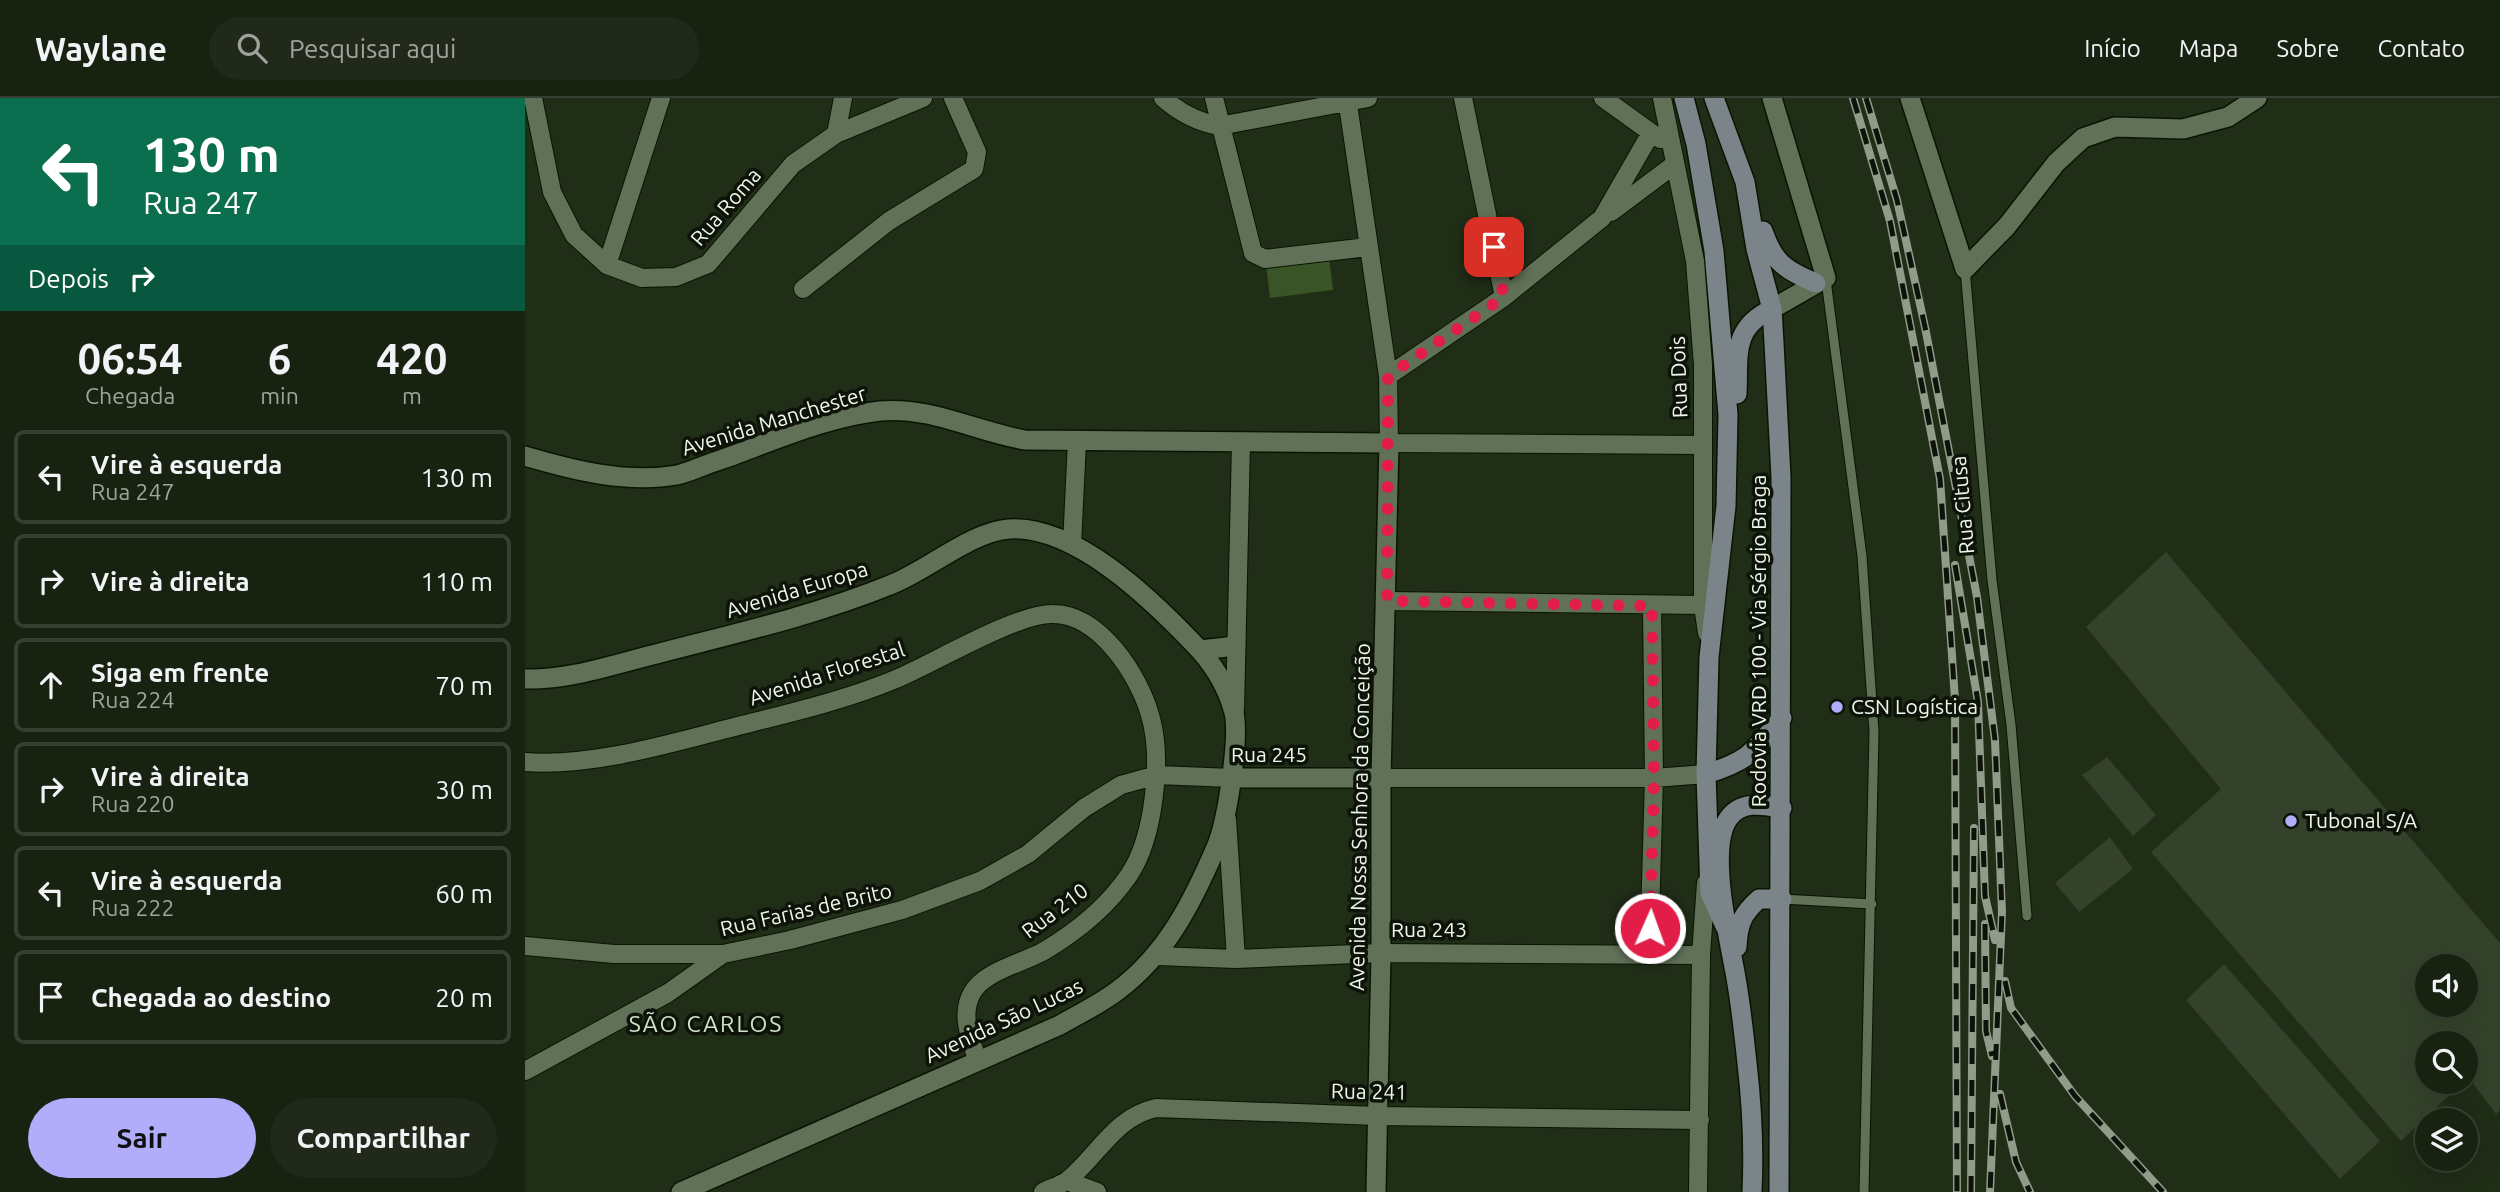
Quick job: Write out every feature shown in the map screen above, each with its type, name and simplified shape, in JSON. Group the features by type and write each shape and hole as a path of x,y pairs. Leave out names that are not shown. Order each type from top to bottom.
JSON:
{"main road":[{"name":"Rodovia VRD 100 - Via Sérgio Braga","path":"1684,98 1696,144 1714,251 1728,415 1722,558 1709,657 1706,774 1707,865 1711,902 1725,928"},
{"name":"Rodovia VRD 100 - Via Sérgio Braga","path":"1714,98 1745,182 1756,249 1772,309 1781,477 1782,899 1779,1192"},
{"path":"1745,182 1771,254 1783,266 1821,280"},
{"path":"1722,558 1735,454 1741,337 1755,317 1772,309"},
{"path":"1706,774 1749,757 1782,718"},
{"path":"1752,1192 1752,1113 1737,978 1725,928 1721,873 1723,834 1728,820 1740,808 1754,804 1782,808"},
{"path":"1737,978 1738,924 1759,899 1782,899"}],"street":[{"name":"Rua Roma","path":"533,98 552,192 573,235 607,265 642,278 676,277 708,264 793,164 836,134 923,98"},
{"path":"607,265 661,98"},
{"path":"836,134 843,98"},
{"path":"803,289 889,221 974,169 978,162 977,152 953,98"},
{"path":"1163,98 1177,110 1219,126 1368,98"},
{"path":"1214,98 1253,253 1258,258 1368,247"},
{"path":"1464,98 1504,297"},
{"path":"1388,376 1504,297 1602,219 1673,156 1651,133 1603,98"},
{"name":"Rua Dois","path":"1662,98 1695,261 1703,365 1703,604 1709,657"},
{"path":"1772,98 1821,280 1772,309"},
{"name":"Rua Citusa","path":"1910,98 1965,269"},
{"path":"1965,269 2007,226 2056,163 2083,138 2115,127 2183,129 2228,117 2257,98"},
{"path":"1347,100 1388,376 1389,443 1703,445"},
{"path":"1602,219 1651,133"},
{"name":"Avenida Manchester","path":"525,456 566,468 623,477 677,475 845,418 881,411 939,416 990,434 1025,440 1389,443"},
{"path":"1072,545 1077,440"},
{"path":"1235,712 1241,443"},
{"name":"Avenida Nossa Senhora da Conceição","path":"1376,1192 1381,953 1381,778 1389,443"},
{"name":"Avenida Europa","path":"525,679 567,677 780,622 892,585 981,536 1009,529 1042,534 1072,545 1124,579 1161,610 1200,650 1220,679 1235,712"},
{"path":"1387,601 1652,606 1703,604"},
{"path":"1649,953 1654,778 1652,606"},
{"name":"Avenida Florestal","path":"525,762 547,764 655,748 781,715 894,680 1029,618 1055,613 1082,621 1106,640 1145,696 1154,730 1157,775"},
{"path":"1200,650 1236,646"},
{"name":"Avenida São Lucas","path":"681,1192 977,1059 1060,1025 1116,992 1157,956 1194,899 1227,816 1235,712"},
{"path":"1381,778 1654,778 1706,774"},
{"name":"Rua 245","path":"1004,867 1028,854 1084,808 1121,785 1157,775 1381,778"},
{"name":"Rua 210","path":"977,1059 965,1017 973,990 982,981 1045,951 1093,917 1130,874 1149,823 1157,775"},
{"path":"1227,816 1236,959"},
{"path":"1698,1192 1702,955 1707,865"},
{"name":"Rua Farias de Brito","path":"525,946 614,954 723,954 902,911 940,898 1004,867"},
{"name":"Rua 243","path":"1157,956 1236,959 1381,953 1702,955"},
{"path":"525,1071 668,993 723,954"},
{"name":"Rua 241","path":"1066,1181 1124,1121 1138,1112 1156,1108 1378,1115 1700,1120"},
{"path":"1043,1192 1066,1181 1097,1192"}],"lane":[{"name":"Rua Citusa","path":"1965,269 1993,580 2011,725 2027,916"},
{"path":"1821,280 1864,583 1874,732 1864,1192"},
{"path":"1782,899 1872,904"}],"green space":[{"path":"1329,257 1333,290 1270,298 1266,265"}],"building":[{"name":"Tubonal S/A","path":"2166,552 2500,943 2500,1110 2496,1114 2478,1090 2478,1031 2415,1031 2415,1094 2450,1094 2436,1108 2415,1108 2415,1128 2401,1141 2151,852 2221,789 2086,627"},
{"path":"2107,757 2156,815 2133,836 2082,775"},
{"path":"2110,837 2133,869 2079,912 2055,883"},
{"path":"2224,964 2380,1141 2340,1179 2186,1000"}],"railway":[{"path":"1853,98 1890,221 1940,479 1955,700 1957,1192"},
{"path":"1866,98 1897,200 1925,327 1977,597 1995,740 2002,912 1990,1192"},
{"path":"1955,565 1978,702 1985,896 1995,940"},
{"path":"1971,1192 1974,828"},
{"path":"1985,924 1986,1031 1992,1056"},
{"path":"2005,981 2011,1008 2075,1096 2163,1192"},
{"path":"2000,1094 2016,1162 2030,1192"}],"place":[{"name":"CSN Logística","path":"1837,707"},
{"name":"Tubonal S/A","path":"2291,821"}],"district":[{"name":"SÃO CARLOS","path":"706,1024"}],"route":[{"path":"1494,247 1504,297 1388,376 1387,601 1652,606 1654,778 1650,928"}]}
